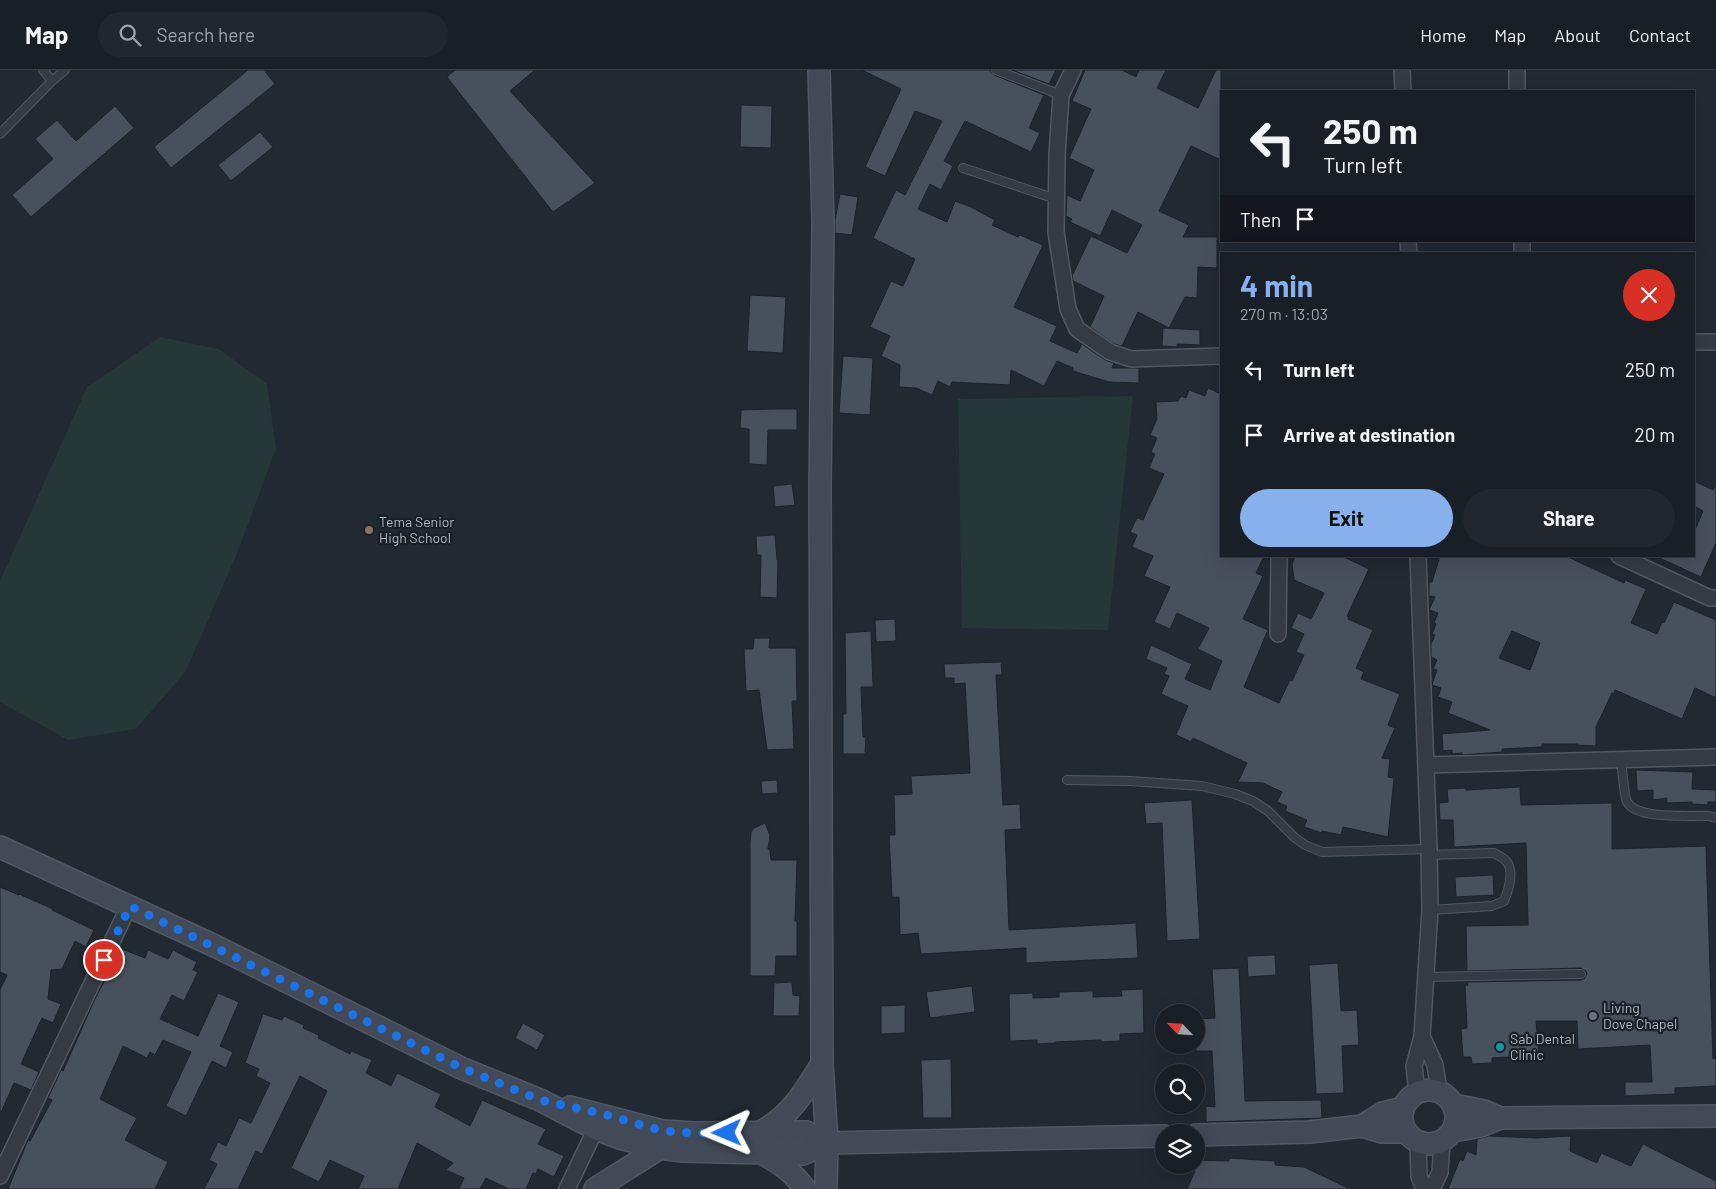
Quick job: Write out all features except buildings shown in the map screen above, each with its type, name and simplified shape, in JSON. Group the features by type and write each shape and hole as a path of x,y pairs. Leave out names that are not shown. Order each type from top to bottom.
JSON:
{"street":[{"path":"819,70 823,223 820,488 822,1063 827,1143 826,1189"},
{"path":"1073,70 1061,95 1057,156 1056,232 1068,309 1078,329 1110,352 1131,360 1220,356"},
{"path":"1402,70 1403,90"},
{"path":"1517,70 1517,90"},
{"path":"1695,342 1716,342"},
{"path":"1278,634 1279,557"},
{"path":"1418,557 1430,910 1422,1036 1414,1066 1410,1100 1403,1124 1412,1137 1419,1176 1424,1189"},
{"path":"1621,557 1710,598 1716,598"},
{"path":"1426,765 1716,758"},
{"path":"0,847 130,906 462,1068 600,1122 760,1142 803,1154 827,1143 1155,1136"},
{"path":"0,1176 130,906"},
{"path":"1422,1036 1457,1118 1447,1136 1440,1172 1432,1189"},
{"path":"600,1122 620,1138 660,1148 682,1151 760,1142 770,1128 785,1115 808,1087 822,1063"},
{"path":"1362,1126 1428,1089 1500,1118"},
{"path":"1205,1135 1310,1132 1362,1126 1434,1144 1447,1136 1500,1118 1716,1116"},
{"path":"567,1189 600,1122"},
{"path":"760,1142 791,1172 804,1189"},
{"path":"595,1189 660,1148"}],"lane":[{"path":"43,70 52,81"},
{"path":"0,134 65,70"},
{"path":"996,70 1061,95"},
{"path":"963,168 1056,199"},
{"path":"1621,760 1627,802 1636,810 1656,815 1709,816 1716,818"},
{"path":"1067,780 1202,786 1235,794 1253,801 1268,810 1300,841 1312,849 1322,852 1494,852 1502,857 1509,866 1509,890 1504,901 1492,906 1430,910"},
{"path":"1425,977 1581,974"}],"shaded area":[{"path":"160,337 219,349 267,384 276,448 238,551 186,671 136,729 68,740 0,702 0,581 87,387"},
{"path":"1133,396 1108,630 962,628 958,399"}],"place":[{"name":"Tema Senior High School","path":"369,530"},
{"name":"Living Dove Chapel","path":"1593,1016"},
{"name":"Sab Dental Clinic","path":"1500,1047"}],"route":[{"path":"104,960 130,906 462,1068 540,1100 603,1114 663,1131 678,1133 727,1133"}]}
